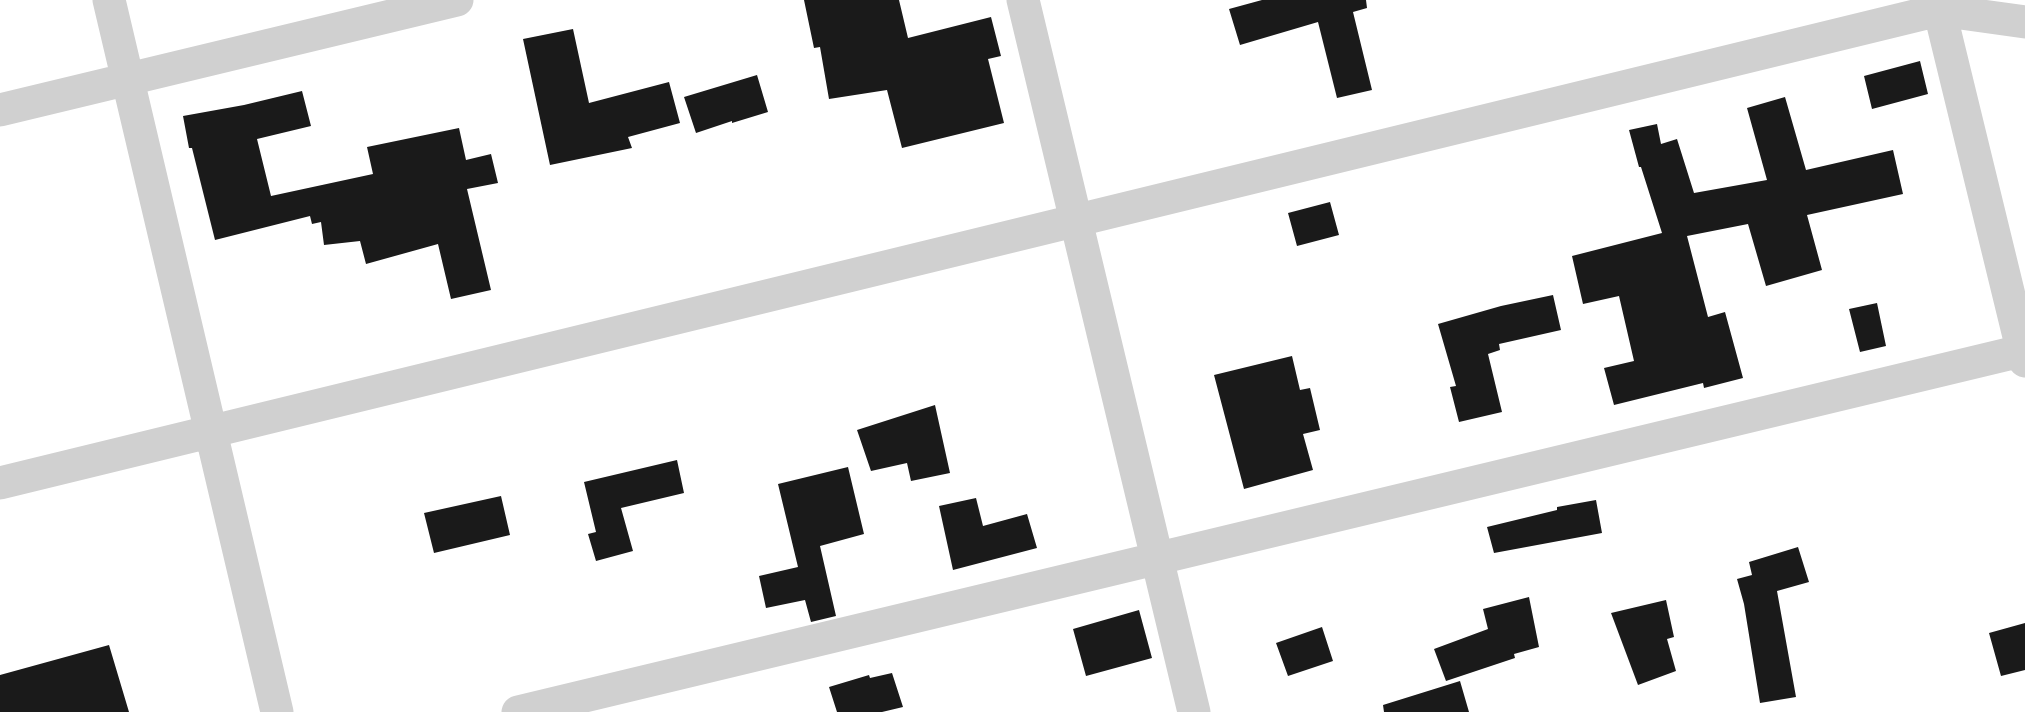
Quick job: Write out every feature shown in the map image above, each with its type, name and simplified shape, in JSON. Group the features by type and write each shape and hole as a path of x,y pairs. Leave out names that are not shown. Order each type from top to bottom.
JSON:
{"street":[{"path":"109,0 277,712"},
{"path":"0,110 457,0"},
{"path":"1023,0 1194,712"},
{"path":"519,712 2024,353 1938,5"},
{"path":"0,483 1076,220 1938,5 2025,22"}],"building":[{"path":"804,0 899,0 908,38 991,17 1001,56 988,59 1004,123 902,148 887,90 829,99 820,47 814,48"},
{"path":"1262,0 1366,0 1367,8 1353,12 1372,90 1337,98 1318,22 1240,45 1229,9"},
{"path":"573,29 589,103 669,82 680,123 628,137 632,148 550,165 523,39"},
{"path":"1920,61 1928,94 1872,109 1864,76"},
{"path":"757,75 768,112 696,133 684,97"},
{"path":"302,91 311,126 257,139 271,196 373,174 367,147 459,128 466,160 491,154 498,183 467,189 491,290 451,299 438,244 366,264 360,241 324,245 321,222 312,224 310,216 215,240 192,148 189,148 183,116"},
{"path":"1785,97 1806,170 1893,150 1903,194 1807,215 1822,270 1766,286 1748,224 1687,236 1708,317 1725,312 1743,378 1704,388 1703,383 1614,405 1604,368 1634,361 1619,296 1583,304 1572,256 1662,233 1629,130 1657,124 1661,144 1677,139 1694,193 1767,180 1747,108"},
{"path":"1330,202 1339,235 1297,246 1288,213"},
{"path":"1553,295 1561,330 1499,344 1500,350 1488,354 1502,412 1459,422 1450,387 1456,386 1438,324 1501,306"},
{"path":"1877,303 1886,346 1860,352 1849,309"},
{"path":"1292,356 1300,390 1310,388 1320,430 1303,434 1313,470 1244,489 1214,375"},
{"path":"935,405 950,473 911,481 907,463 871,471 857,430"},
{"path":"677,460 684,493 621,508 633,551 596,561 588,534 596,532 584,482"},
{"path":"848,467 864,534 820,546 836,616 811,622 805,600 766,608 759,576 798,567 778,484"},
{"path":"501,496 510,535 434,553 424,513"},
{"path":"976,498 983,526 1027,514 1037,548 953,570 939,506"},
{"path":"1596,500 1602,533 1494,553 1487,527 1557,510 1557,507"},
{"path":"1798,547 1809,582 1777,591 1796,697 1760,703 1744,604 1737,579 1752,575 1749,562"},
{"path":"1529,597 1539,647 1514,654 1515,658 1446,681 1434,649 1488,629 1483,609"},
{"path":"1666,600 1674,637 1667,639 1676,671 1638,685 1611,613"},
{"path":"1139,610 1152,658 1086,676 1073,629"},
{"path":"2025,623 2025,670 2001,676 1989,633"},
{"path":"1322,627 1333,661 1288,676 1276,643"},
{"path":"109,645 129,712 0,712 0,675"},
{"path":"892,673 903,707 882,712 837,712 829,687 869,675 870,678"},
{"path":"1460,681 1469,712 1384,712 1383,705"}]}
